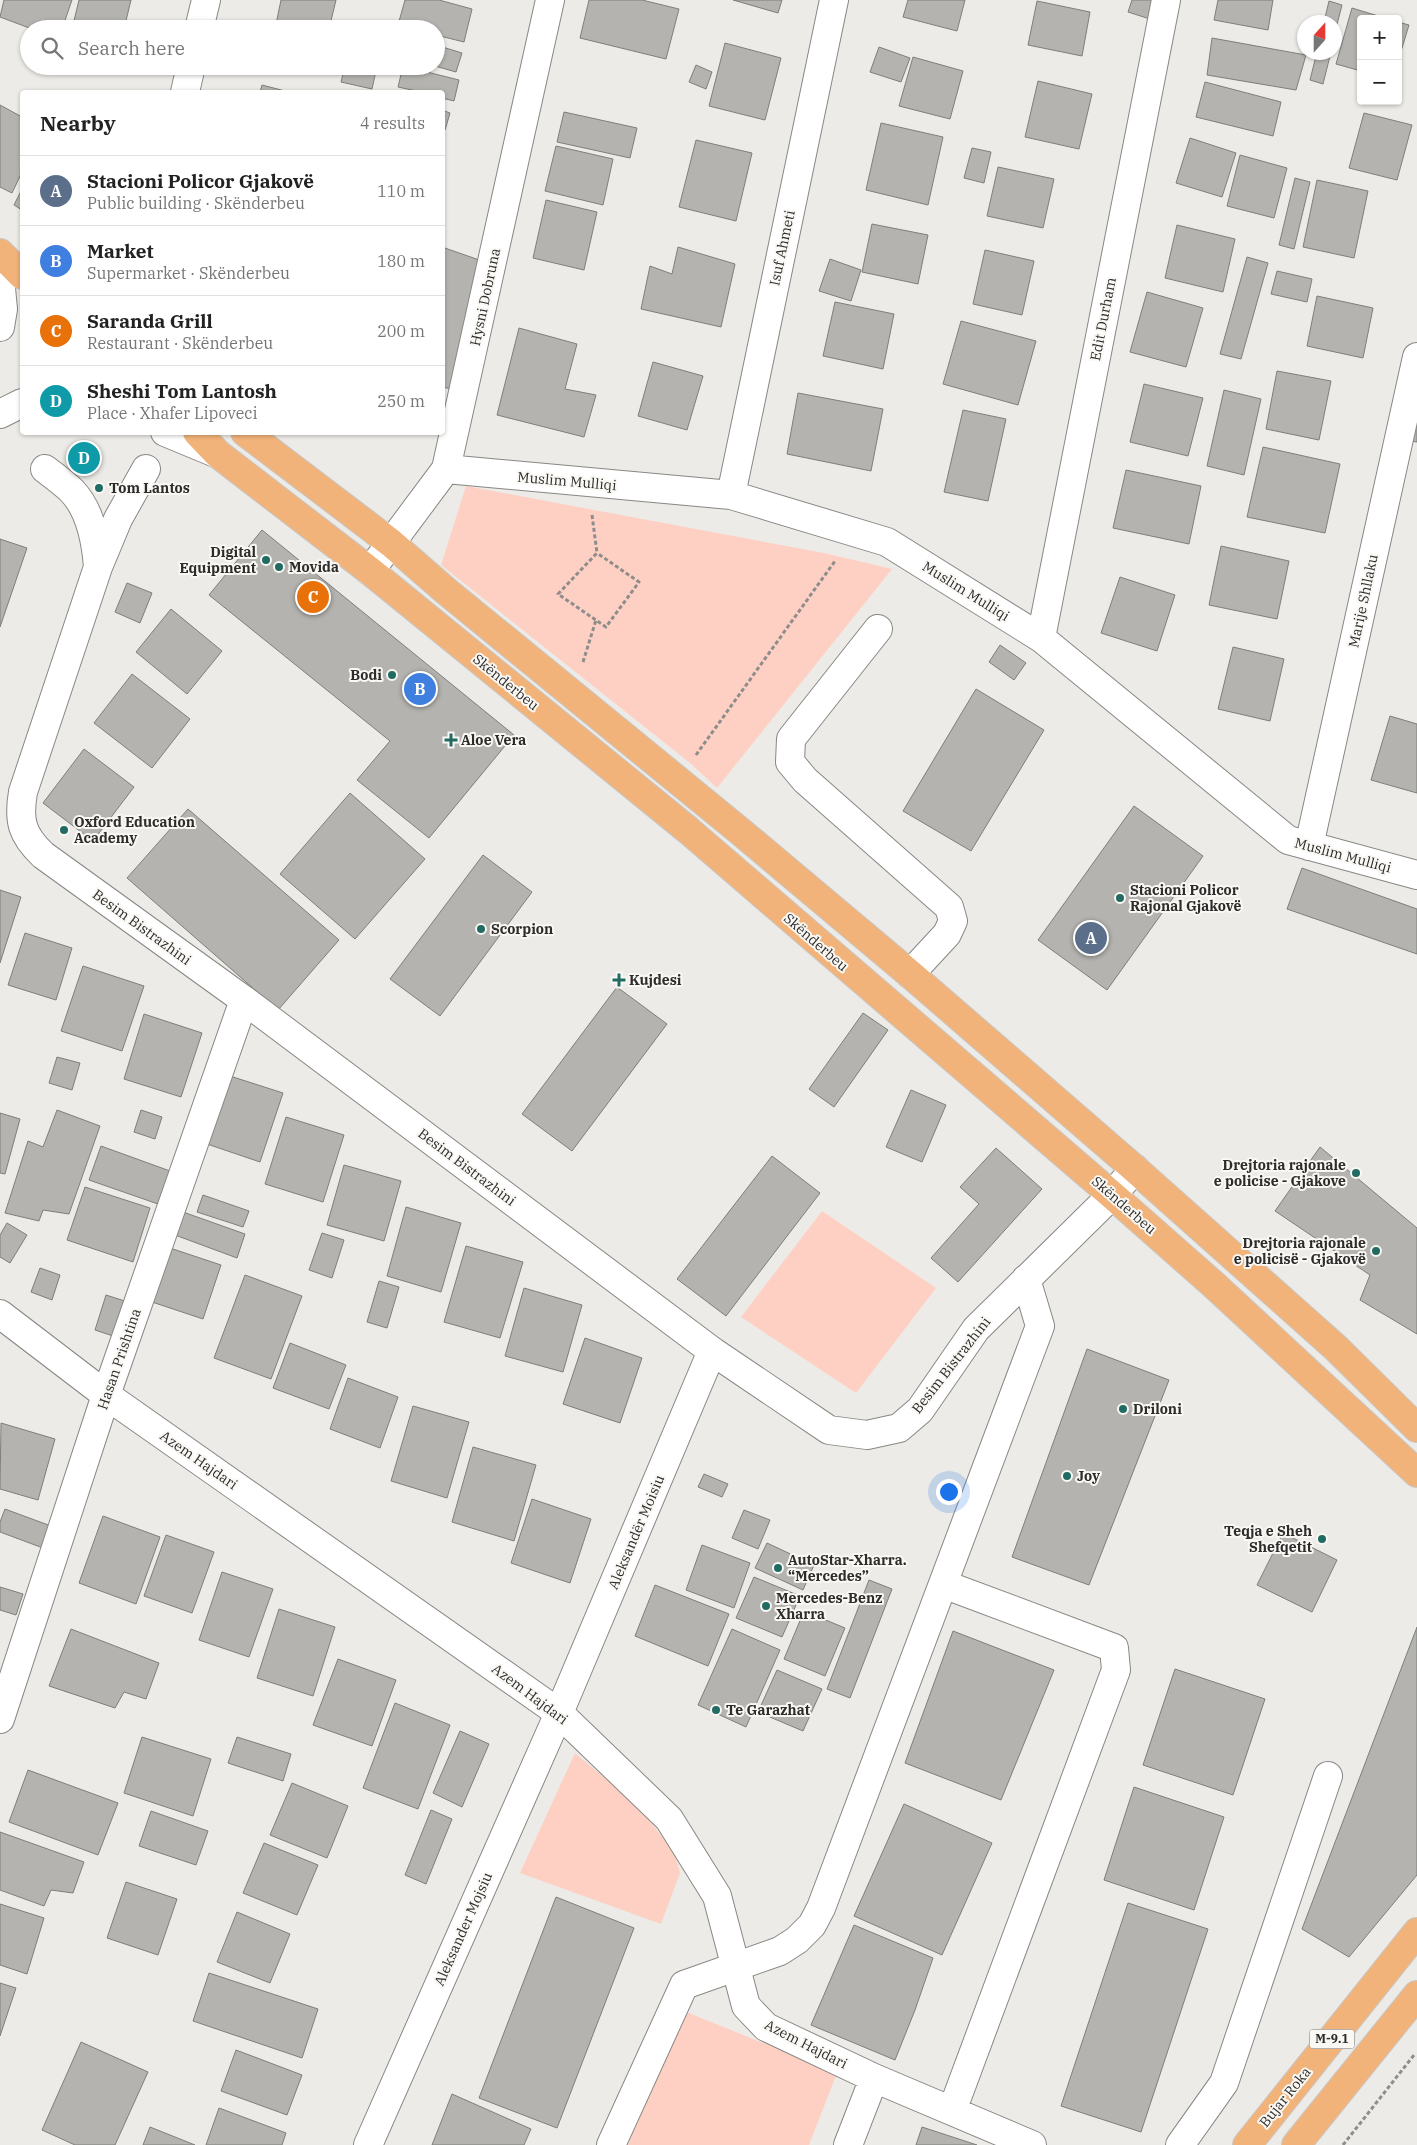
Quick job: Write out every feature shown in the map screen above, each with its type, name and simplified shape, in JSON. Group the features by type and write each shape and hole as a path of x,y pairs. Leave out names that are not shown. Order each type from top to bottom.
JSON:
{"main road":[{"path":"0,251 20,265"},
{"path":"0,251 20,272"},
{"name":"Skënderbeu","path":"200,435 218,454 370,570 682,825 1112,1195 1214,1285 1417,1473"},
{"path":"249,435 391,543 446,591 741,832 910,974 1135,1169 1336,1348 1417,1428"},
{"path":"1336,1348 1417,1411"},
{"name":"Bujar Roka","path":"1247,2145 1417,1932"},
{"name":"M-9.1","path":"1296,2145 1417,1995"}],"street":[{"path":"201,20 206,0"},
{"name":"Hysni Dobruna","path":"370,570 446,470 550,0"},
{"name":"Isuf Ahmeti","path":"730,495 834,0"},
{"name":"Edit Durham","path":"1041,638 1166,0"},
{"path":"185,90 189,75"},
{"path":"0,278 3,309 0,327"},
{"name":"Marije Shllaku","path":"1309,846 1417,357"},
{"path":"0,414 20,404"},
{"path":"0,414 20,413"},
{"path":"172,435 218,454"},
{"path":"45,469 73,492 87,514 96,540 98,567"},
{"name":"Besim Bistrazhini","path":"146,469 118,519 98,567 23,792 20,809 22,827 30,843 43,855 244,1000 712,1351 829,1430 867,1435 899,1428 920,1410 976,1329 1112,1195 1135,1169"},
{"name":"Muslim Mulliqi","path":"446,470 730,495 887,542 1041,638 1288,840 1417,875"},
{"path":"878,629 791,739 790,762 805,780 949,907 954,921 947,934 910,974"},
{"name":"Hasan Prishtina","path":"0,1719 106,1395 244,1000"},
{"path":"611,2145 684,1985 780,1951 797,1940 812,1925 821,1908 1040,1326 1026,1279"},
{"name":"Azem Hajdari","path":"0,1314 106,1395 559,1713 669,1819 717,1896 746,2006 766,2027 874,2078 1032,2145"},
{"name":"Aleksandër Moisiu","path":"559,1713 712,1351"},
{"path":"943,1584 1114,1648 1116,1670 952,2111"},
{"name":"Aleksander Mojsiu","path":"368,2145 559,1713"},
{"path":"1180,2145 1224,2084 1328,1776"},
{"path":"848,2145 874,2078"}],"path":[{"path":"591,510 597,553 639,582 606,627 558,594 597,553"},
{"path":"696,755 839,556"},
{"path":"1343,2145 1417,2051"}],"shaded area":[{"path":"466,486 824,553 892,569 717,788 690,763 441,565"},
{"path":"822,1211 936,1288 856,1393 741,1317"},
{"path":"575,1753 638,1806 674,1852 680,1873 661,1924 520,1873"},
{"path":"684,2011 837,2073 809,2145 628,2145"}],"building":[{"path":"4,0 72,0 65,20 20,20 20,24 0,17"},
{"path":"79,0 131,0 126,20 74,20"},
{"path":"281,0 336,0 331,20 277,20"},
{"path":"405,0 439,0 472,9 464,42 445,37 445,20 399,20"},
{"path":"589,0 642,0 679,9 666,59 580,38"},
{"path":"733,0 782,0 778,13"},
{"path":"908,0 965,0 957,31 903,17"},
{"path":"1132,0 1160,0 1153,20 1128,12"},
{"path":"1218,0 1273,0 1268,30 1214,20"},
{"path":"1037,1 1090,12 1082,56 1028,45"},
{"path":"1329,1 1342,5 1339,15 1326,15"},
{"path":"1352,8 1375,15 1357,15 1357,70 1336,64 1337,60 1342,60 1342,43"},
{"path":"1402,23 1409,25 1402,48"},
{"path":"1212,38 1297,53 1297,60 1305,60 1296,90 1207,75"},
{"path":"725,43 781,58 765,120 709,106"},
{"path":"879,47 910,58 901,82 870,72"},
{"path":"445,48 462,53 456,72 445,69"},
{"path":"913,57 963,71 950,119 899,106"},
{"path":"1315,60 1329,60 1323,84 1310,80"},
{"path":"696,65 712,72 706,89 689,82"},
{"path":"343,75 375,75 372,89 341,82"},
{"path":"401,75 439,75 459,80 454,101 445,99 445,90 412,90 398,87"},
{"path":"1038,81 1092,94 1079,149 1025,137"},
{"path":"1205,82 1281,102 1273,136 1196,117"},
{"path":"262,85 281,90 261,90"},
{"path":"0,105 20,116 20,176 12,193 0,187"},
{"path":"445,111 450,113 445,130"},
{"path":"564,112 637,128 630,158 557,142"},
{"path":"1364,113 1412,125 1397,180 1349,168"},
{"path":"881,123 943,137 928,205 866,190"},
{"path":"1190,138 1236,153 1222,197 1176,183"},
{"path":"696,140 752,153 736,221 679,207"},
{"path":"556,146 613,159 603,205 545,191"},
{"path":"972,148 991,152 984,183 964,178"},
{"path":"1240,155 1287,168 1274,218 1227,206"},
{"path":"998,167 1054,179 1043,228 987,216"},
{"path":"1295,178 1310,182 1294,249 1279,245"},
{"path":"1317,180 1368,191 1354,258 1303,247"},
{"path":"20,193 20,209 14,205"},
{"path":"546,200 597,212 584,270 533,258"},
{"path":"872,224 928,235 918,284 862,272"},
{"path":"1177,225 1235,239 1223,292 1165,278"},
{"path":"678,247 735,264 721,327 641,309 650,266 672,274"},
{"path":"445,248 485,262 457,390 445,388"},
{"path":"985,250 1034,261 1022,315 973,304"},
{"path":"1247,257 1268,263 1241,359 1220,354"},
{"path":"830,259 861,270 851,301 819,291"},
{"path":"1277,271 1312,279 1307,302 1271,294"},
{"path":"1147,292 1203,308 1186,367 1130,352"},
{"path":"1317,296 1373,308 1363,358 1307,346"},
{"path":"835,302 894,314 883,369 823,356"},
{"path":"961,321 1036,341 1018,405 943,384"},
{"path":"519,328 577,344 565,389 596,395 584,437 497,415"},
{"path":"653,362 703,376 687,430 638,416"},
{"path":"1277,371 1331,381 1319,440 1266,429"},
{"path":"1144,384 1203,398 1188,456 1130,442"},
{"path":"1224,390 1261,399 1244,475 1207,466"},
{"path":"798,393 883,409 871,471 787,454"},
{"path":"963,410 1006,419 988,501 944,492"},
{"path":"1417,412 1417,442 1410,441"},
{"path":"1263,447 1340,464 1325,533 1247,517"},
{"path":"1126,470 1201,486 1189,544 1113,528"},
{"path":"262,530 514,735 429,838 357,780 390,741 209,595"},
{"path":"0,539 27,548 0,627"},
{"path":"1221,546 1289,561 1277,619 1209,605"},
{"path":"1120,577 1175,595 1157,651 1101,633"},
{"path":"127,583 152,593 140,623 115,612"},
{"path":"171,609 222,651 187,694 136,652"},
{"path":"1000,645 1026,663 1014,680 989,662"},
{"path":"1233,647 1284,659 1270,721 1218,709"},
{"path":"132,674 190,719 152,768 94,723"},
{"path":"976,689 1044,730 971,851 903,811"},
{"path":"1390,716 1417,724 1417,793 1371,780"},
{"path":"84,749 134,787 93,841 43,803"},
{"path":"350,793 425,859 355,939 280,874"},
{"name":"Stacioni Policor Rajonal Gjakovë","path":"1134,806 1203,856 1107,990 1038,940"},
{"path":"188,809 339,940 278,1010 127,878"},
{"path":"483,855 532,892 440,1016 390,979"},
{"path":"1302,868 1417,909 1417,954 1287,909"},
{"path":"0,890 21,897 0,963"},
{"path":"25,933 72,948 56,1000 8,985"},
{"path":"83,966 144,986 122,1051 61,1031"},
{"path":"617,987 667,1024 572,1151 522,1114"},
{"path":"863,1013 888,1030 834,1107 809,1089"},
{"path":"144,1014 202,1033 181,1097 124,1079"},
{"path":"57,1057 80,1063 72,1090 49,1083"},
{"path":"230,1076 283,1093 260,1162 207,1144"},
{"path":"911,1090 946,1105 922,1162 886,1147"},
{"path":"57,1110 100,1126 69,1214 43,1210 39,1221 5,1213 28,1141 43,1147"},
{"path":"141,1110 162,1117 155,1139 134,1132"},
{"path":"0,1113 20,1119 5,1174 0,1173"},
{"path":"286,1117 344,1135 323,1202 265,1184"},
{"path":"101,1146 170,1171 158,1204 89,1180"},
{"name":"Drejtoria rajonale e policisë - Gjakovë","path":"1320,1147 1417,1228 1417,1334 1360,1300 1370,1275 1275,1211"},
{"path":"996,1148 1042,1189 958,1282 931,1258 979,1204 960,1187"},
{"path":"772,1156 820,1193 726,1316 677,1279"},
{"path":"344,1165 401,1181 384,1241 327,1225"},
{"path":"85,1187 150,1208 133,1262 67,1240"},
{"path":"203,1195 249,1211 243,1227 197,1212"},
{"path":"406,1207 461,1223 441,1292 387,1276"},
{"path":"183,1212 245,1234 237,1258 175,1235"},
{"path":"7,1223 27,1235 10,1263 0,1257 0,1235"},
{"path":"322,1233 344,1240 332,1278 309,1270"},
{"path":"466,1246 523,1262 500,1338 444,1322"},
{"path":"170,1248 221,1265 203,1319 152,1302"},
{"path":"40,1268 60,1275 52,1300 31,1292"},
{"path":"245,1275 302,1296 271,1379 214,1358"},
{"path":"379,1281 399,1287 387,1328 367,1322"},
{"path":"524,1288 582,1305 563,1372 505,1356"},
{"path":"106,1295 134,1304 122,1339 95,1330"},
{"path":"585,1338 642,1358 620,1423 563,1404"},
{"path":"290,1343 346,1365 329,1409 273,1388"},
{"path":"1087,1349 1169,1380 1089,1585 1012,1557"},
{"path":"348,1378 398,1397 380,1448 330,1429"},
{"path":"413,1406 469,1422 447,1498 391,1481"},
{"path":"1,1423 55,1439 38,1500 0,1489"},
{"path":"473,1447 536,1465 514,1541 452,1522"},
{"path":"704,1474 728,1484 722,1497 698,1487"},
{"path":"532,1499 591,1519 570,1583 511,1563"},
{"path":"5,1509 51,1526 43,1548 0,1532 0,1522"},
{"path":"744,1510 770,1520 758,1549 732,1538"},
{"path":"103,1516 160,1537 136,1604 79,1583"},
{"path":"1283,1533 1337,1560 1312,1612 1257,1585"},
{"path":"166,1535 214,1552 192,1613 144,1596"},
{"path":"767,1543 814,1565 803,1590 755,1568"},
{"path":"702,1545 750,1563 734,1608 686,1590"},
{"path":"222,1572 273,1589 249,1657 199,1640"},
{"path":"754,1577 800,1596 782,1637 736,1618"},
{"path":"869,1580 892,1589 850,1698 827,1689"},
{"path":"655,1585 729,1614 708,1666 635,1636"},
{"path":"0,1587 23,1594 16,1615 0,1610"},
{"path":"279,1609 335,1627 313,1696 257,1678"},
{"path":"804,1611 845,1628 825,1676 784,1659"},
{"path":"1417,1627 1417,1875 1349,1957 1302,1929"},
{"path":"71,1629 159,1663 146,1699 124,1692 115,1708 49,1686"},
{"path":"732,1629 780,1650 746,1727 698,1705"},
{"path":"953,1631 1054,1670 1001,1800 905,1763"},
{"path":"338,1659 396,1680 372,1746 313,1725"},
{"path":"1175,1669 1265,1699 1233,1795 1143,1765"},
{"path":"777,1670 822,1689 803,1731 758,1712"},
{"path":"395,1703 450,1725 418,1809 363,1788"},
{"path":"460,1731 489,1744 462,1807 433,1793"},
{"path":"142,1737 211,1759 193,1816 124,1793"},
{"path":"237,1737 291,1754 283,1781 228,1763"},
{"path":"28,1770 118,1803 98,1855 9,1822"},
{"path":"292,1783 348,1806 327,1858 270,1835"},
{"path":"1134,1787 1224,1817 1194,1910 1104,1880"},
{"path":"904,1804 992,1843 942,1955 854,1916"},
{"path":"431,1810 452,1819 426,1884 405,1875"},
{"path":"151,1811 208,1831 196,1865 139,1846"},
{"path":"0,1832 84,1862 73,1893 51,1890 44,1906 0,1890"},
{"path":"264,1843 318,1865 297,1915 243,1893"},
{"path":"126,1882 177,1899 158,1955 107,1938"},
{"path":"556,1897 634,1928 557,2128 479,2098"},
{"path":"1128,1903 1208,1929 1141,2132 1061,2106"},
{"path":"0,1904 44,1918 27,1974 0,1965"},
{"path":"237,1912 290,1934 270,1983 217,1962"},
{"path":"854,1925 933,1958 895,2060 811,2025"},
{"path":"209,1973 318,2009 302,2058 193,2021"},
{"path":"0,1983 16,1988 0,2036"},
{"path":"81,2042 148,2072 115,2145 75,2145 42,2130"},
{"path":"236,2050 302,2075 287,2115 221,2091"},
{"path":"452,2094 531,2129 524,2145 432,2145"},
{"path":"219,2108 286,2133 282,2145 206,2145"},
{"path":"150,2127 195,2145 143,2145"},
{"path":"922,2127 977,2145 916,2145"}],"place":[{"name":"Sheshi Tom Lantosh","path":"84,458"},
{"name":"Tom Lantos","path":"99,488"},
{"name":"Digital Equipment","path":"266,560"},
{"name":"Movida","path":"279,567"},
{"name":"Saranda Grill","path":"313,597"},
{"name":"Bodi","path":"392,675"},
{"name":"Market","path":"420,689"},
{"name":"Aloe Vera","path":"451,740"},
{"name":"Oxford Education Academy","path":"64,830"},
{"name":"Stacioni Policor Rajonal Gjakovë","path":"1120,898"},
{"name":"Scorpion","path":"481,929"},
{"name":"Stacioni Policor Gjakovë","path":"1091,938"},
{"name":"Kujdesi","path":"619,980"},
{"name":"Drejtoria rajonale e policise - Gjakove","path":"1356,1173"},
{"name":"Drejtoria rajonale e policisë - Gjakovë","path":"1376,1251"},
{"name":"Driloni","path":"1123,1409"},
{"name":"Joy","path":"1067,1476"},
{"name":"Teqja e Sheh Shefqetit","path":"1322,1539"},
{"name":"AutoStar-Xharra. “Mercedes”","path":"778,1568"},
{"name":"Mercedes-Benz Xharra","path":"766,1606"},
{"name":"Te Garazhat","path":"716,1710"}]}
